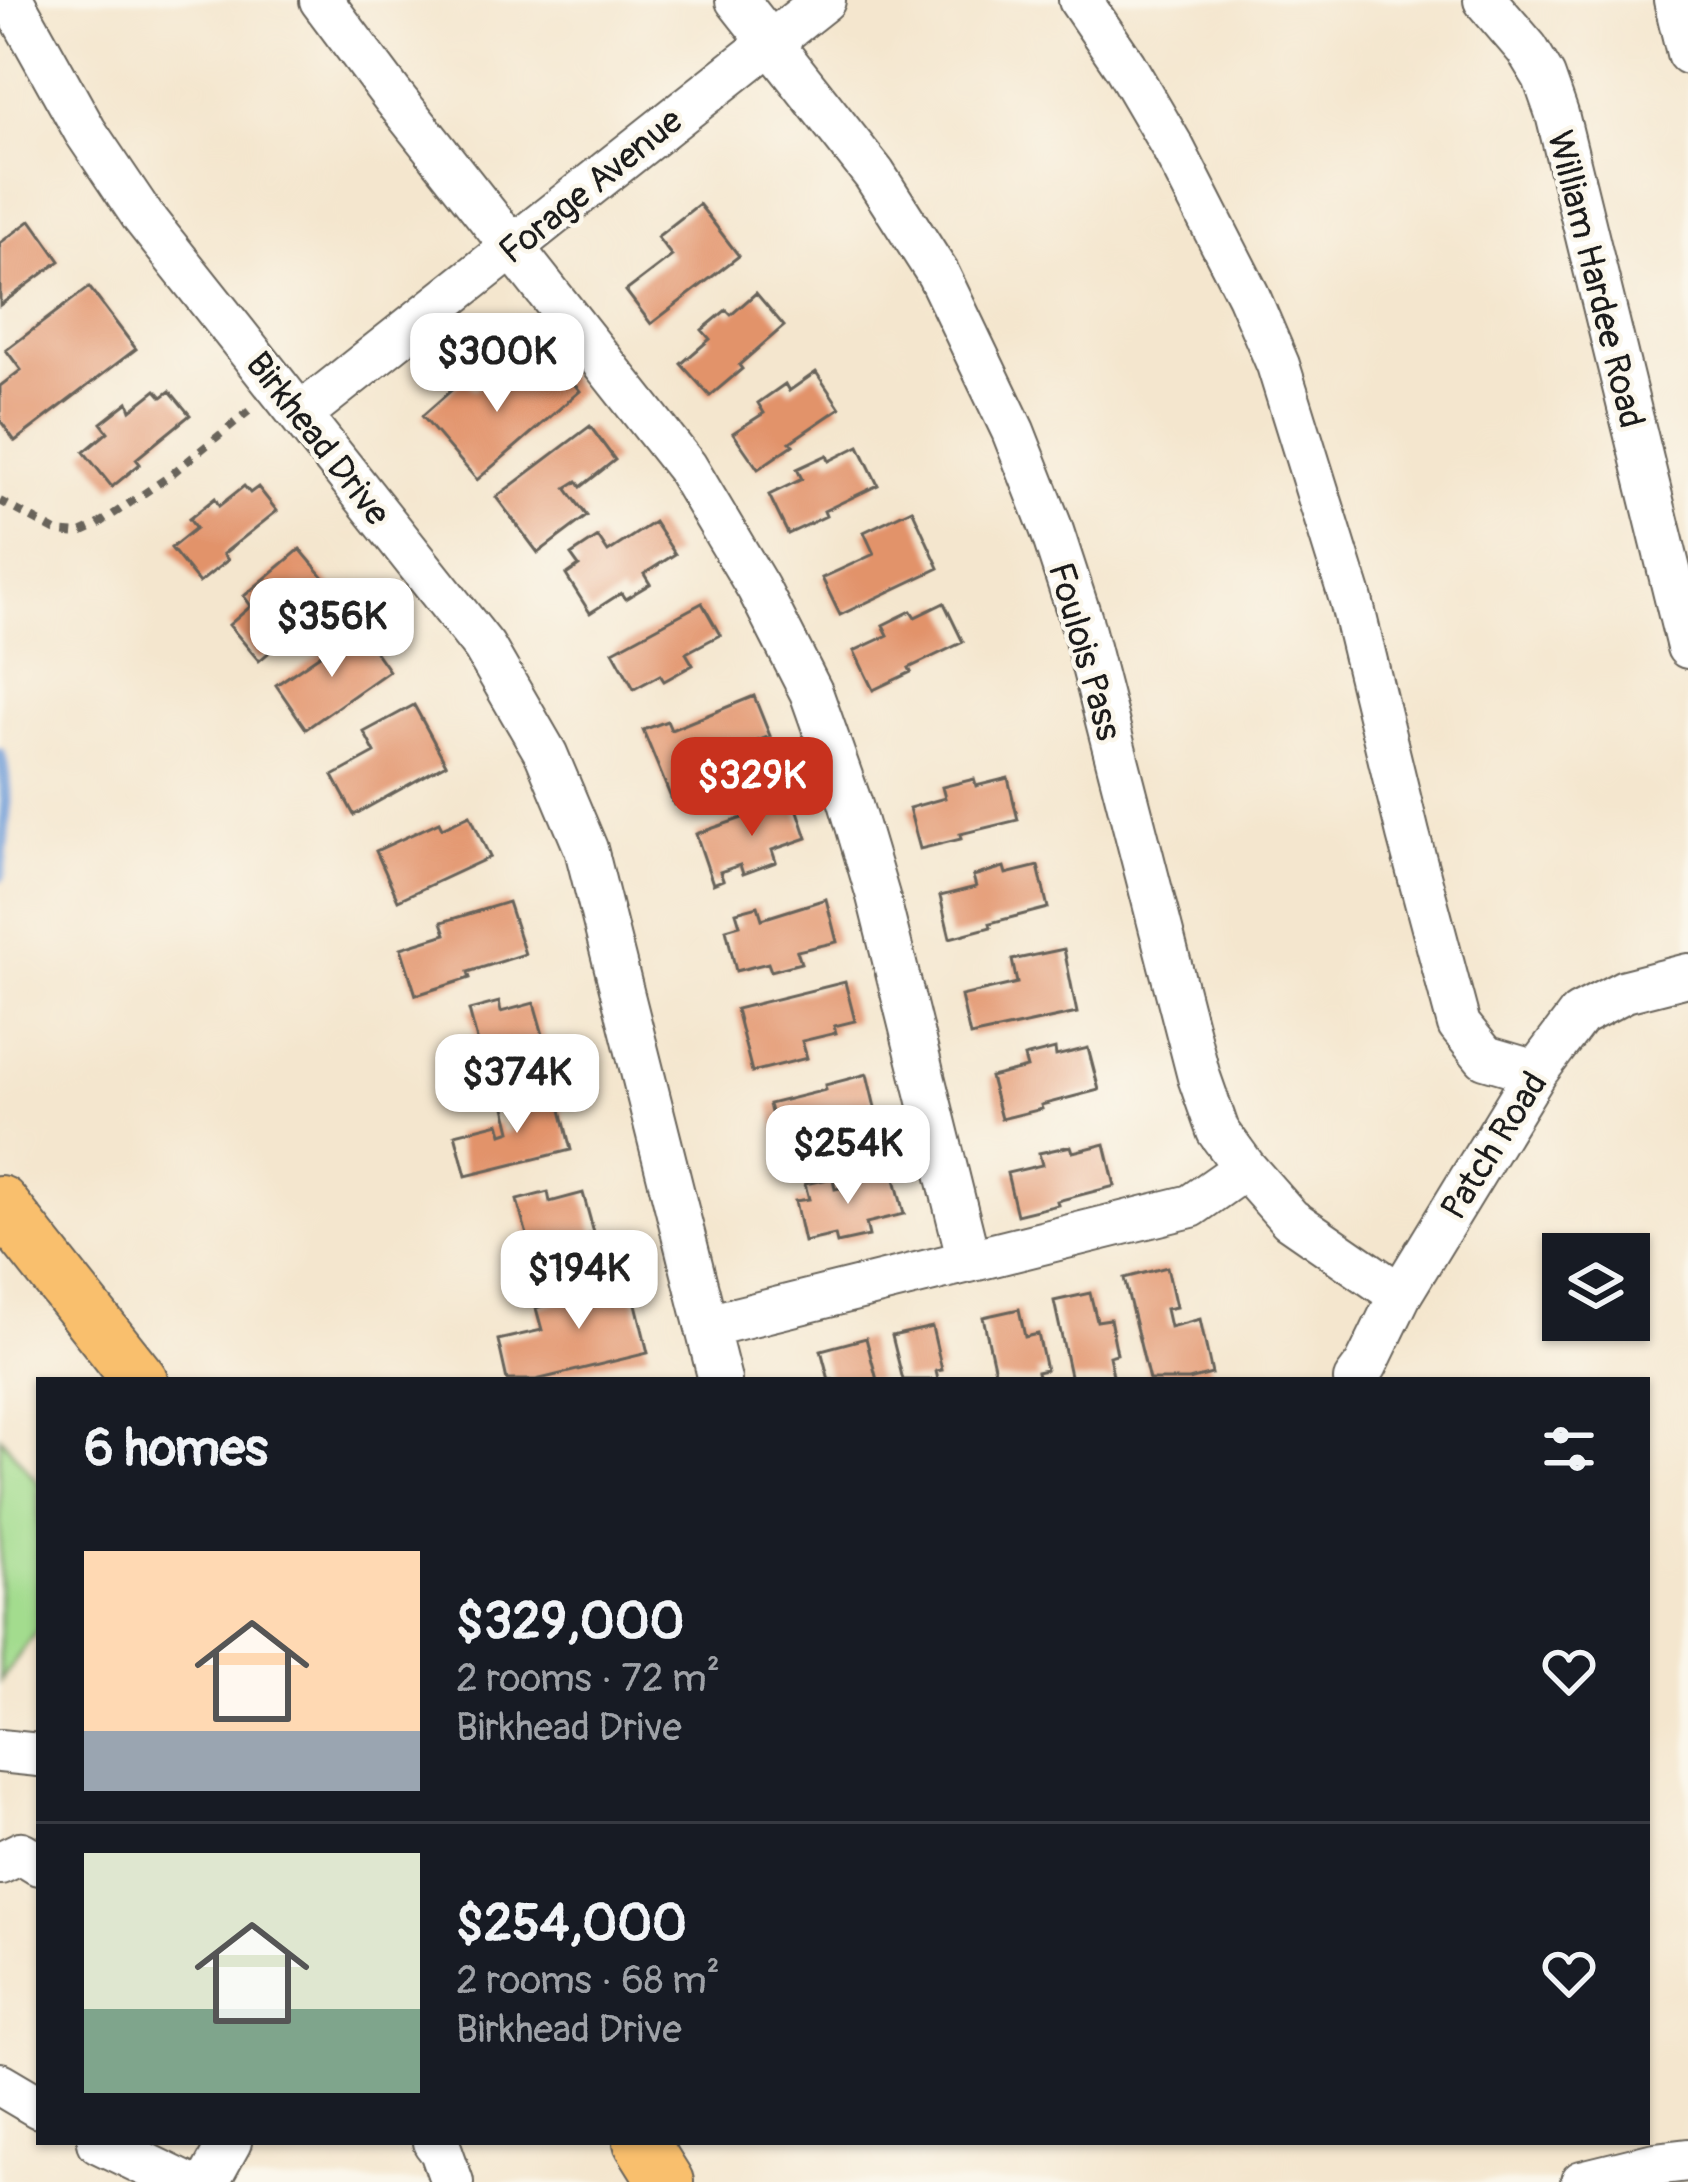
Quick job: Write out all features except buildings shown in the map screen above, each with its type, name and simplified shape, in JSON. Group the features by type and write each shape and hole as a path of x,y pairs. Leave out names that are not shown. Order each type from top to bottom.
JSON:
{"main road":[{"path":"0,1203 138,1377"},
{"path":"643,2145 665,2182"}],"street":[{"name":"Birkhead Drive","path":"12,0 85,130 143,217 484,647 546,754 586,849 719,1377"},
{"path":"321,0 686,466 758,588 811,692 850,802 969,1261"},
{"name":"Foulois Pass","path":"737,0 874,174 938,274 1013,430 1082,620 1198,1077 1218,1131 1291,1219 1400,1295"},
{"name":"Forage Avenue","path":"290,402 512,247 824,0"},
{"path":"1080,0 1173,148 1278,364 1351,600 1459,1024 1485,1057 1536,1072"},
{"name":"William Hardee Road","path":"1485,0 1527,49 1544,77 1557,114 1688,647"},
{"path":"1675,0 1688,53"},
{"name":"Patch Road","path":"1357,1377 1400,1295 1536,1072 1579,1015 1625,991 1688,975"},
{"path":"707,1326 1191,1206 1245,1168"},
{"path":"0,1750 36,1755"},
{"path":"0,1863 21,1852 36,1862"},
{"path":"0,2084 36,2105"},
{"path":"105,2145 182,2182"},
{"path":"208,2182 228,2145"},
{"path":"436,2145 452,2182"},
{"path":"1582,2182 1688,2160"}],"path":[{"path":"0,501 58,532 78,534 290,402"}],"green space":[{"path":"0,1436 36,1480 36,1632 0,1681"}],"waterway":[{"path":"0,754 6,798 0,876"}]}
